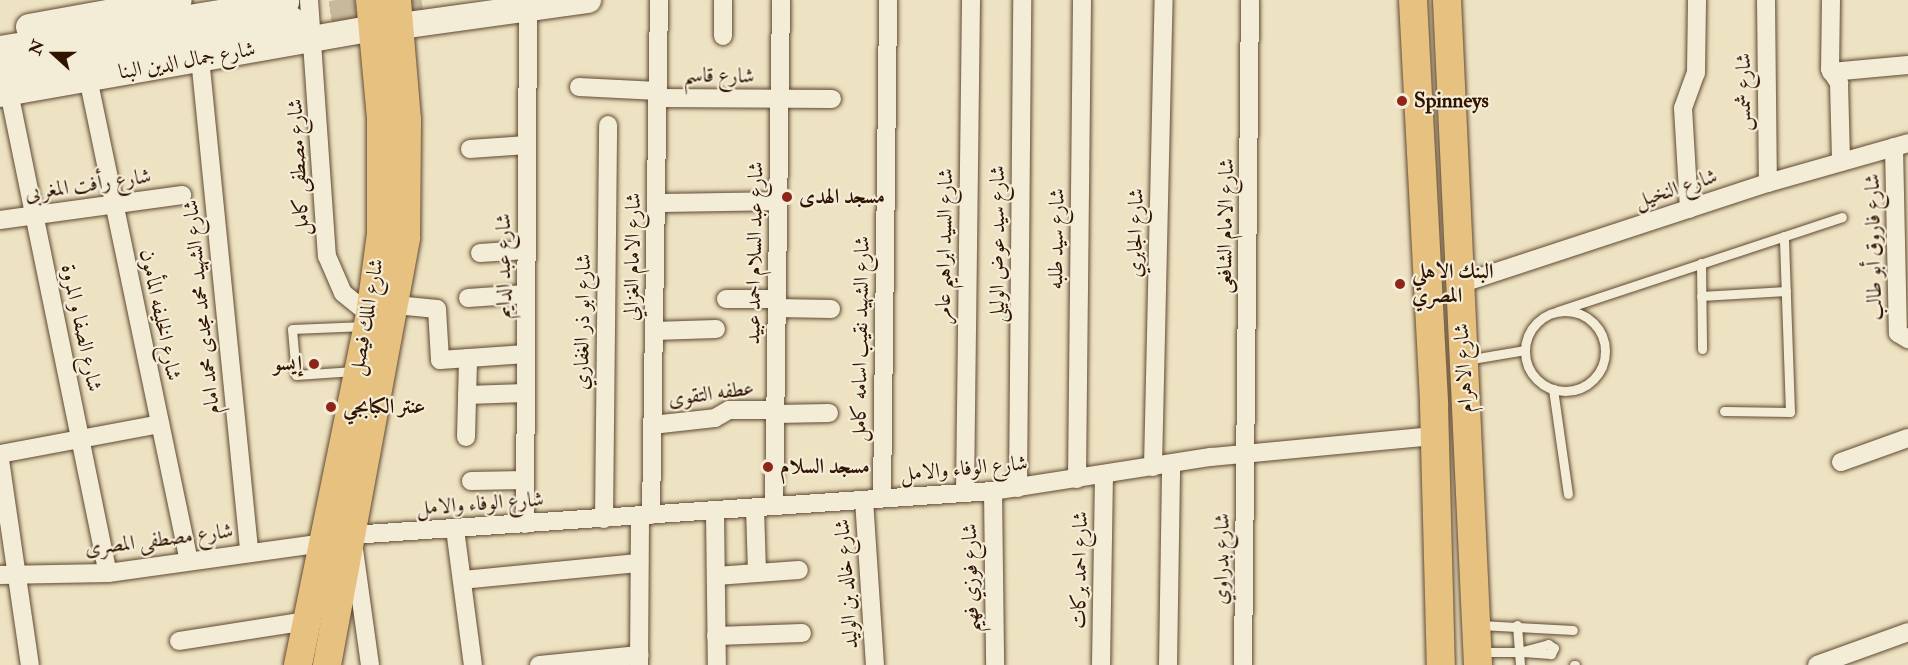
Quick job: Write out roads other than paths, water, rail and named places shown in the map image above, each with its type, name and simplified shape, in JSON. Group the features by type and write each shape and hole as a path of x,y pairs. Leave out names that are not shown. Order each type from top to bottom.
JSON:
{"main road":[{"path":"0,32 179,0"},
{"name":"شارع الملك فيصل","path":"327,665 352,535 378,315 390,18 370,0"},
{"name":"شارع جمال الدين البنا","path":"3,87 88,78 315,39 428,10 528,9 588,0"},
{"name":"شارع الاهرام","path":"1413,0 1435,436 1441,665"},
{"name":"شارع الاهرام","path":"1447,0 1477,647"},
{"path":"0,49 296,8"},
{"path":"3,87 296,8"},
{"name":"شارع الملك فيصل","path":"298,665 358,370 378,315"}],"street":[{"name":"شارع الامام الغزالي","path":"639,660 639,563 652,425 659,0"},
{"path":"723,0 723,36"},
{"name":"شارع عبد السلام احمد عبيد","path":"774,506 781,0"},
{"name":"شارع الشهيد نقيب اسامه كامل","path":"873,499 888,0"},
{"name":"شارع السيد ابراهيم عامر","path":"965,493 971,0"},
{"name":"شارع سيد عوض الوليلى","path":"1018,488 1022,0"},
{"name":"شارع سيد طلبه","path":"1077,479 1082,0"},
{"name":"شارع الجابري","path":"1153,467 1164,0"},
{"name":"شارع الامام الشافعى","path":"1247,453 1250,0"},
{"path":"1689,209 1683,108 1696,73 1697,0"},
{"name":"شارع شمس","path":"1766,0 1767,183"},
{"path":"1831,0 1831,72 1839,83 1841,162"},
{"name":"شارع مصطفى كامل","path":"296,8 315,39 327,256 343,293 378,315"},
{"name":"شارع عبد الدايم","path":"525,524 528,9"},
{"name":"شارع الشهيد محمد مجدى محمد امام","path":"200,58 249,551"},
{"path":"1831,72 1908,65 1908,70"},
{"name":"شارع الخليفه المأمون","path":"88,78 189,560"},
{"name":"شارع الصفا و المروة","path":"3,87 35,215 108,573"},
{"name":"شارع قاسم","path":"579,87 658,95 780,100 832,99"},
{"name":"شارع ابو ذر الغفاري","path":"603,519 608,125"},
{"path":"470,149 527,145"},
{"name":"شارع النخيل","path":"1460,284 1767,183 1901,145"},
{"name":"شارع فاروق أبو طالب","path":"1901,145 1898,333 1908,339"},
{"name":"شارع رأفت المغربى","path":"0,220 182,195"},
{"path":"656,203 778,201"},
{"path":"480,254 526,250"},
{"path":"468,297 526,294"},
{"path":"726,299 831,309"},
{"path":"378,315 437,309 440,360 526,354"},
{"path":"654,331 716,329"},
{"path":"466,437 468,358"},
{"path":"467,396 525,393"},
{"name":"عطفه التقوى","path":"652,425 716,418 729,410 829,413"},
{"path":"0,454 160,424"},
{"name":"شارع الوفاء والامل","path":"352,535 716,512 965,493 1104,476 1247,453 1435,436"},
{"path":"1841,462 1908,438"},
{"name":"شارع بدراوي","path":"1243,665 1247,453"},
{"path":"0,460 9,574 30,665"},
{"path":"1168,665 1172,464"},
{"name":"شارع احمد بركات","path":"1101,665 1104,476"},
{"path":"471,482 525,480"},
{"name":"شارع فوزي فهيم","path":"993,490 995,665"},
{"name":"شارع خالد بن الوليد","path":"873,499 875,665"},
{"path":"755,508 757,573"},
{"path":"716,512 717,665"},
{"path":"455,529 473,665"},
{"path":"352,535 370,665"},
{"name":"شارع مصطفى المصرى","path":"9,574 108,573 249,551 323,543"},
{"path":"462,580 639,563"},
{"path":"716,576 799,570"},
{"path":"179,641 307,621"},
{"path":"1817,665 1908,632"},
{"path":"716,636 802,633"},
{"path":"539,665 639,660"}],"lane":[{"path":"1558,310 1578,313 1594,324 1604,353 1598,372 1583,386 1553,389 1533,374 1525,350 1534,325 1558,310 1842,217"},
{"path":"1724,411 1790,412 1784,236"},
{"path":"1701,263 1702,349"},
{"path":"1701,296 1786,291"},
{"path":"358,370 296,375 292,329 378,315"},
{"path":"1463,360 1525,350"},
{"path":"1553,389 1568,494"},
{"path":"1517,625 1520,665"},
{"path":"1477,647 1517,625 1573,630"},
{"path":"1477,647 1519,652"}],"tunnel":[{"path":"292,20 421,0"}],"place":[{"name":"Spinneys","path":"1402,101"},
{"name":"مسجد الهدى","path":"787,197"},
{"name":"البنك الاهلي المصري","path":"1400,284"},
{"name":"إيسو","path":"314,364"},
{"name":"عنتر الكبابجي","path":"331,407"},
{"name":"مسجد السلام","path":"768,467"}]}
